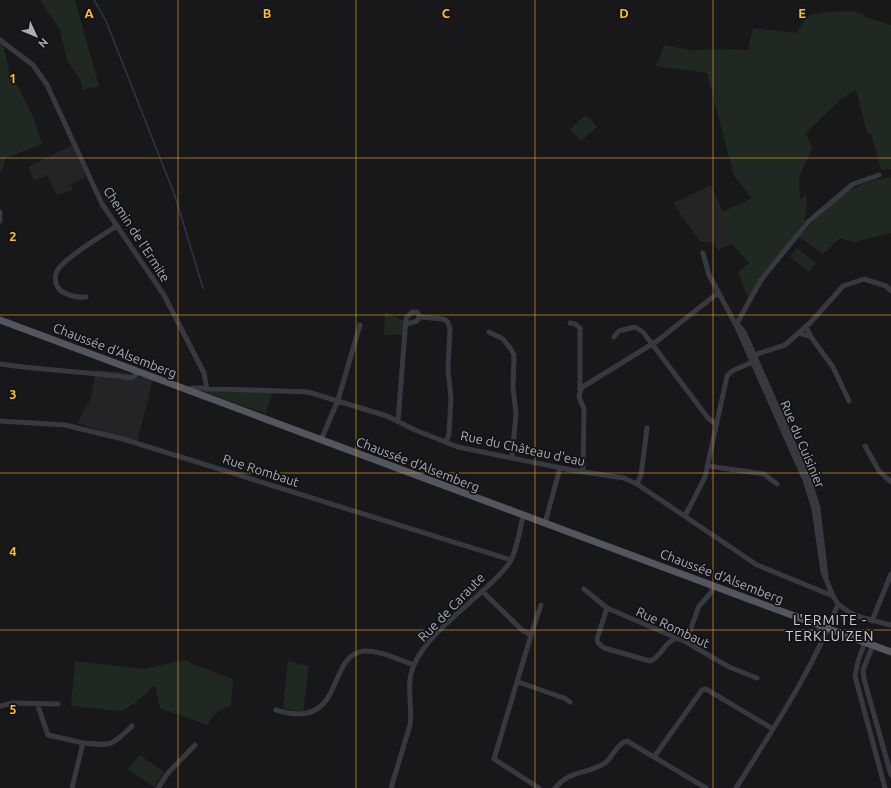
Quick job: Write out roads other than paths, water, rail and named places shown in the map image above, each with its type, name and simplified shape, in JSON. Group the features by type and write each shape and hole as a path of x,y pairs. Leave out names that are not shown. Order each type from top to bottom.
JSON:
{"main road":[{"name":"Chaussée d'Alsemberg","path":"0,320 891,652"}],"street":[{"name":"Chemin de l'Ermite","path":"0,40 33,66 47,84 102,204 164,295 204,373 207,389"},
{"path":"736,324 761,280 808,222 853,184 879,175"},
{"path":"0,212 0,221"},
{"path":"86,297 79,298 61,291 55,283 55,273 59,267 71,257 116,226"},
{"name":"Rue du Cuisinier","path":"703,253 709,275 736,324 809,479 819,516 826,579 838,604"},
{"path":"685,516 705,477 727,376 732,370 785,345 806,326 843,286 864,279 886,286 891,291"},
{"path":"582,388 652,345 718,293"},
{"path":"398,421 405,328 407,324 406,318 412,312 416,312 420,317 443,319 447,321 450,328 448,370 452,399 446,442"},
{"path":"407,324 416,321 420,317"},
{"path":"570,322 580,328 582,388 579,397 584,409 583,472"},
{"path":"320,440 338,400 360,325"},
{"path":"806,326 811,337 833,367 849,400"},
{"path":"614,337 619,331 635,327 643,332 708,418 716,424"},
{"path":"489,332 503,339 514,355 513,387 516,414 512,457"},
{"path":"799,333 811,337"},
{"path":"0,364 54,371 131,378 139,372"},
{"path":"120,376 125,371 126,367"},
{"name":"Rue du Château d'eau","path":"186,390 194,388 296,391 338,400 398,421 415,430 446,442 478,452 512,457 560,468 624,478 637,484 757,565 833,596"},
{"name":"Rue Rombaut","path":"0,421 65,426 123,439 511,560"},
{"path":"637,484 641,475 647,428"},
{"path":"865,446 880,471 891,482"},
{"path":"708,466 764,474 777,484"},
{"path":"545,523 560,468"},
{"name":"Rue de Caraute","path":"391,788 410,725 411,716 409,687 414,665 431,640 508,565 511,560 523,516"},
{"path":"872,621 891,574"},
{"path":"686,642 699,606 710,594 714,586"},
{"name":"Rue Rombaut","path":"584,589 607,608 675,639 686,642 729,666 756,678"},
{"path":"482,591 522,630 531,635"},
{"path":"539,788 495,761 494,756 541,604"},
{"path":"736,788 793,697 828,629 838,604 849,612 872,621 891,625"},
{"path":"607,608 598,639 598,643 604,648 650,661 658,656 670,640 675,639"},
{"path":"865,642 858,661 855,676 885,788"},
{"path":"873,645 863,670 864,679 891,775"},
{"path":"276,710 307,714 320,708 347,660 358,652 374,652 414,665"},
{"path":"518,682 564,698 570,702"},
{"path":"654,757 702,690 706,689 773,729"},
{"path":"0,706 12,703 58,704"},
{"path":"37,703 48,735 83,743 106,746 112,744 132,726"},
{"path":"555,788 573,774 591,770 604,763 624,742 630,742 706,788"},
{"path":"72,788 83,743"},
{"path":"158,788 168,773 195,745"}],"waterway":[{"path":"94,0 106,21 175,196 203,288"}],"district":[{"name":"L'ERMITE - TERKLUIZEN","path":"830,628"}]}
